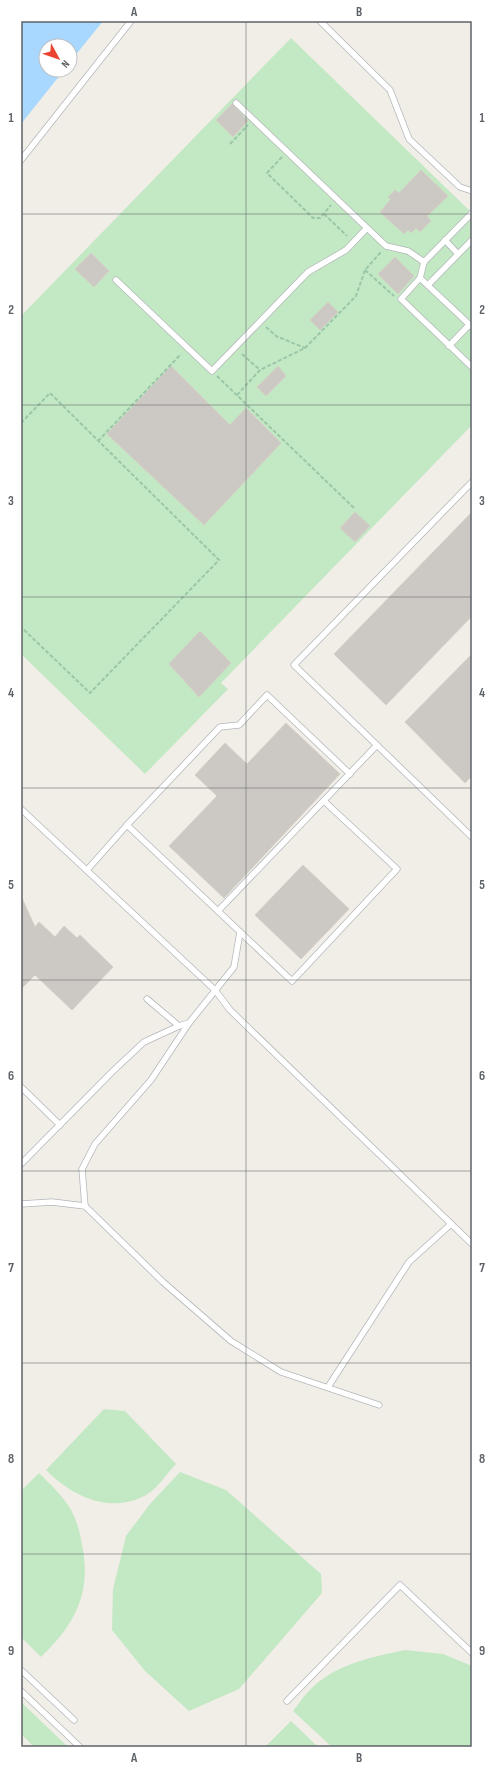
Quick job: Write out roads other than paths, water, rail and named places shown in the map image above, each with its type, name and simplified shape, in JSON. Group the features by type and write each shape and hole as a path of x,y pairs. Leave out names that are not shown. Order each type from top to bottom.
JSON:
{"lane":[{"path":"21,160 131,21"},
{"path":"320,21 390,90 409,139 460,187 472,191"},
{"path":"236,103 286,153 386,246 408,252 424,262"},
{"path":"472,212 424,262 420,278 401,299 472,367"},
{"path":"116,280 212,371 308,272 346,250 366,229"},
{"path":"446,240 458,254"},
{"path":"428,285 472,240"},
{"path":"420,278 471,326 450,346"},
{"path":"472,482 294,665 472,837"},
{"path":"87,870 127,825 220,727 239,725 267,695 350,774"},
{"path":"218,911 377,745"},
{"path":"127,825 292,981 397,869 324,801"},
{"path":"21,809 215,990 230,1010 472,1244"},
{"path":"85,1206 82,1169 92,1151 151,1080 189,1023 234,967 240,932"},
{"path":"147,999 179,1026"},
{"path":"21,1164 144,1042 189,1023"},
{"path":"21,1087 60,1125"},
{"path":"21,1204 52,1202 85,1206 163,1282 231,1341 281,1372 379,1405"},
{"path":"328,1387 409,1262 451,1224"},
{"path":"287,1701 400,1585 472,1653"},
{"path":"21,1670 74,1720"},
{"path":"21,1691 80,1747"}],"water":[{"path":"21,21 103,21 78,52 78,38 38,38 38,78 58,78 21,124"}]}
